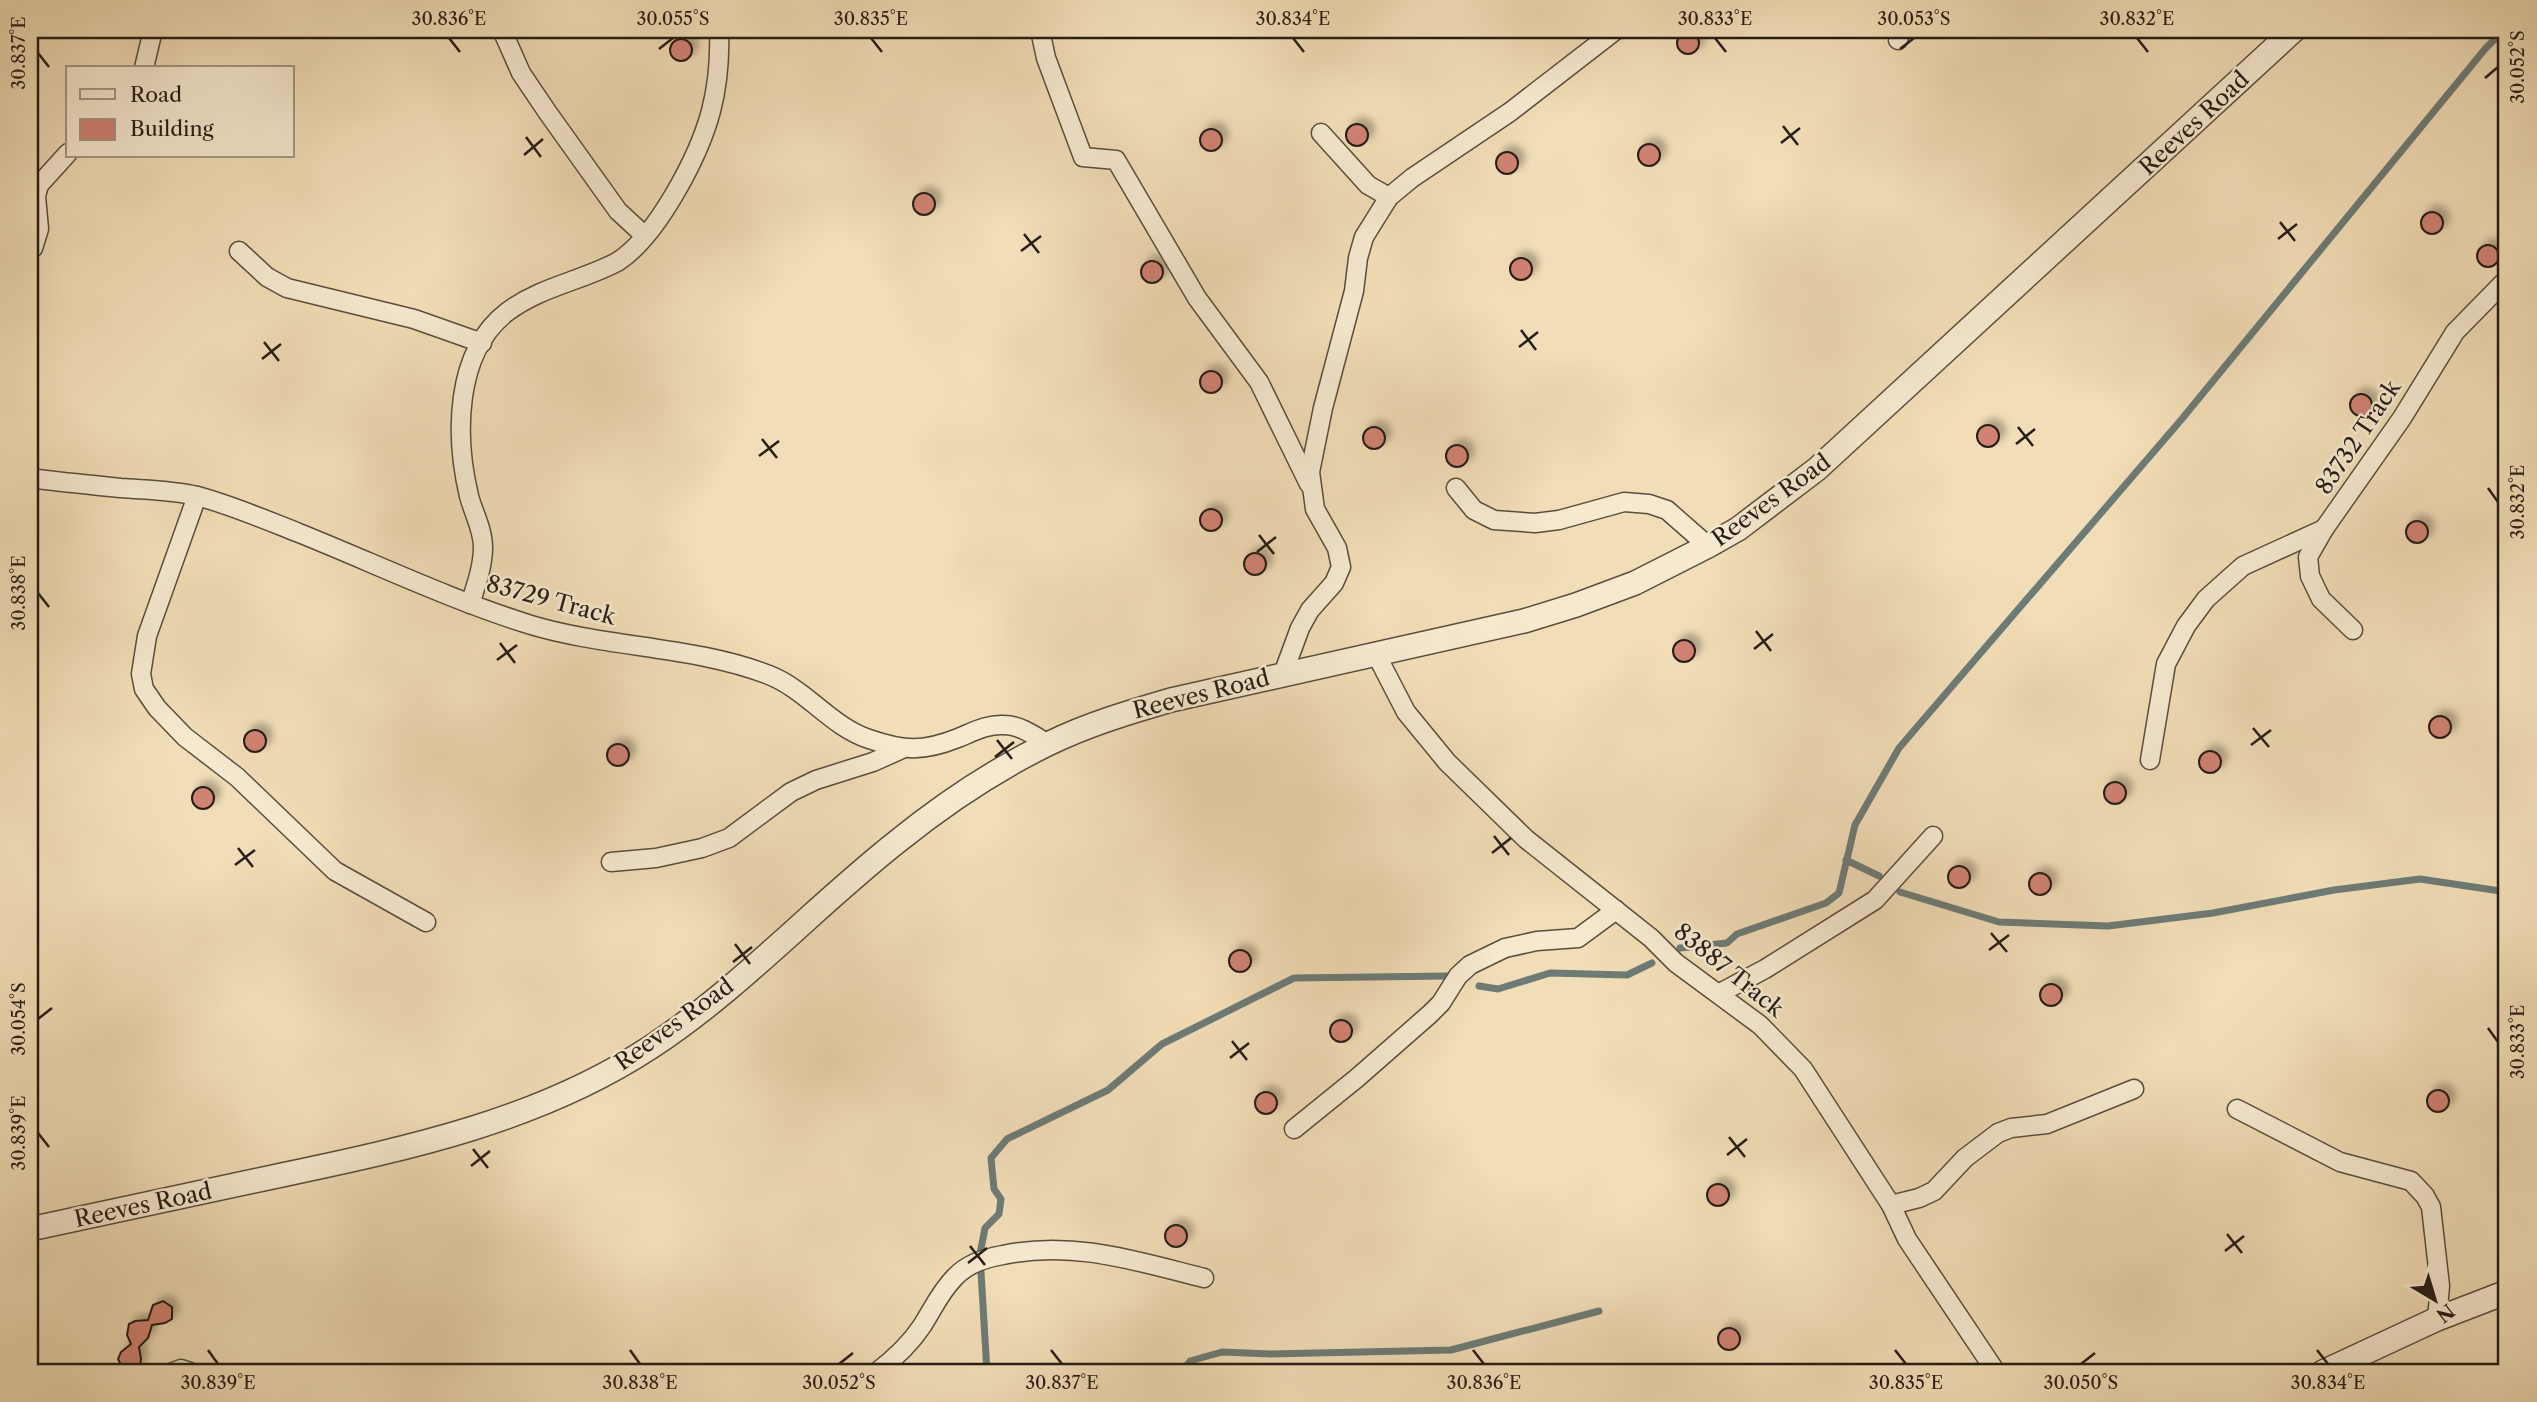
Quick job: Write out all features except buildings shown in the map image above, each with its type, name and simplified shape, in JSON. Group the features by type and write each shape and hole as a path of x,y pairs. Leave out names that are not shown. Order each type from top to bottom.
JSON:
{"street":[{"path":"144,66 153,30"},
{"path":"502,30 521,73 541,103 618,211 645,236"},
{"path":"470,604 482,561 483,545 463,466 461,428 464,391 473,360 482,343 505,313 531,296 617,262 628,255 645,236 679,184 711,112 718,77 719,30"},
{"path":"1041,30 1046,58 1083,157 1116,160 1196,298 1259,382 1312,491"},
{"path":"1283,674 1305,619 1334,583 1341,567 1337,548 1315,509 1310,472 1323,408 1354,291 1364,237 1389,197 1448,152 1510,112 1616,30"},
{"name":"Reeves Road","path":"30,1229 400,1150 506,1118 559,1097 652,1046 708,1005 898,841 973,786 1048,744 1118,716 1171,700 1524,621 1635,583 1708,546 1748,522 1817,469 2294,30"},
{"path":"1321,133 1367,185 1389,197"},
{"path":"31,248 39,229 36,196 39,185 66,155"},
{"path":"239,251 267,277 287,288 414,319 482,343"},
{"name":"83732 Track","path":"2353,630 2328,608 2310,576 2308,557 2324,529 2402,418 2455,332 2507,279"},
{"name":"83729 Track","path":"30,478 197,496 284,527 470,604 554,631 693,656 769,674 793,688 857,735 902,749 931,747 979,729 1006,724 1018,727 1048,744"},
{"path":"1456,488 1474,510 1493,520 1535,523 1559,520 1624,502 1649,504 1667,510 1708,546"},
{"path":"197,496 147,636 141,674 144,689 157,708 185,737 237,777 335,871 426,922"},
{"path":"2150,760 2166,664 2186,626 2206,598 2243,566 2324,529"},
{"name":"83887 Track","path":"1376,654 1405,712 1447,762 1527,839 1651,938 1676,963 1760,1025 1803,1069 1891,1205 1907,1239 1996,1372"},
{"path":"611,862 668,856 729,838 791,792 816,780 873,762 902,749"},
{"path":"1720,993 1766,969 1875,900 1933,836"},
{"path":"1294,1129 1430,1014 1441,1003 1458,976 1478,959 1505,948 1537,941 1578,938 1616,910"},
{"path":"1891,1205 1934,1191 1965,1158 1998,1133 2011,1128 2048,1124 2134,1089"},
{"path":"2237,1109 2340,1162 2381,1172 2415,1185 2429,1201 2431,1208 2440,1286 2437,1319"},
{"path":"877,1372 906,1347 922,1326 941,1291 957,1274 987,1258 1037,1248 1064,1249 1108,1255 1204,1278"},
{"path":"2338,1369 2437,1319 2507,1292"},
{"path":"173,1372 190,1372"}],"waterway":[{"path":"1680,948 1727,943 1737,934 1826,903 1839,893 1855,825 1899,748 2181,420 2485,49 2504,30"},
{"path":"1846,860 1879,876"},
{"path":"1900,892 1999,922 2108,926 2213,913 2334,890 2420,879 2507,892"},
{"path":"1479,986 1498,989 1550,973 1627,975 1652,963"},
{"path":"980,1254 985,1228 999,1214 1001,1199 994,1189 991,1158 1007,1139 1108,1090 1162,1044 1294,978 1447,976"},
{"path":"981,1272 987,1372"},
{"path":"1182,1372 1190,1361 1222,1352 1270,1354 1451,1350 1599,1311"}]}
